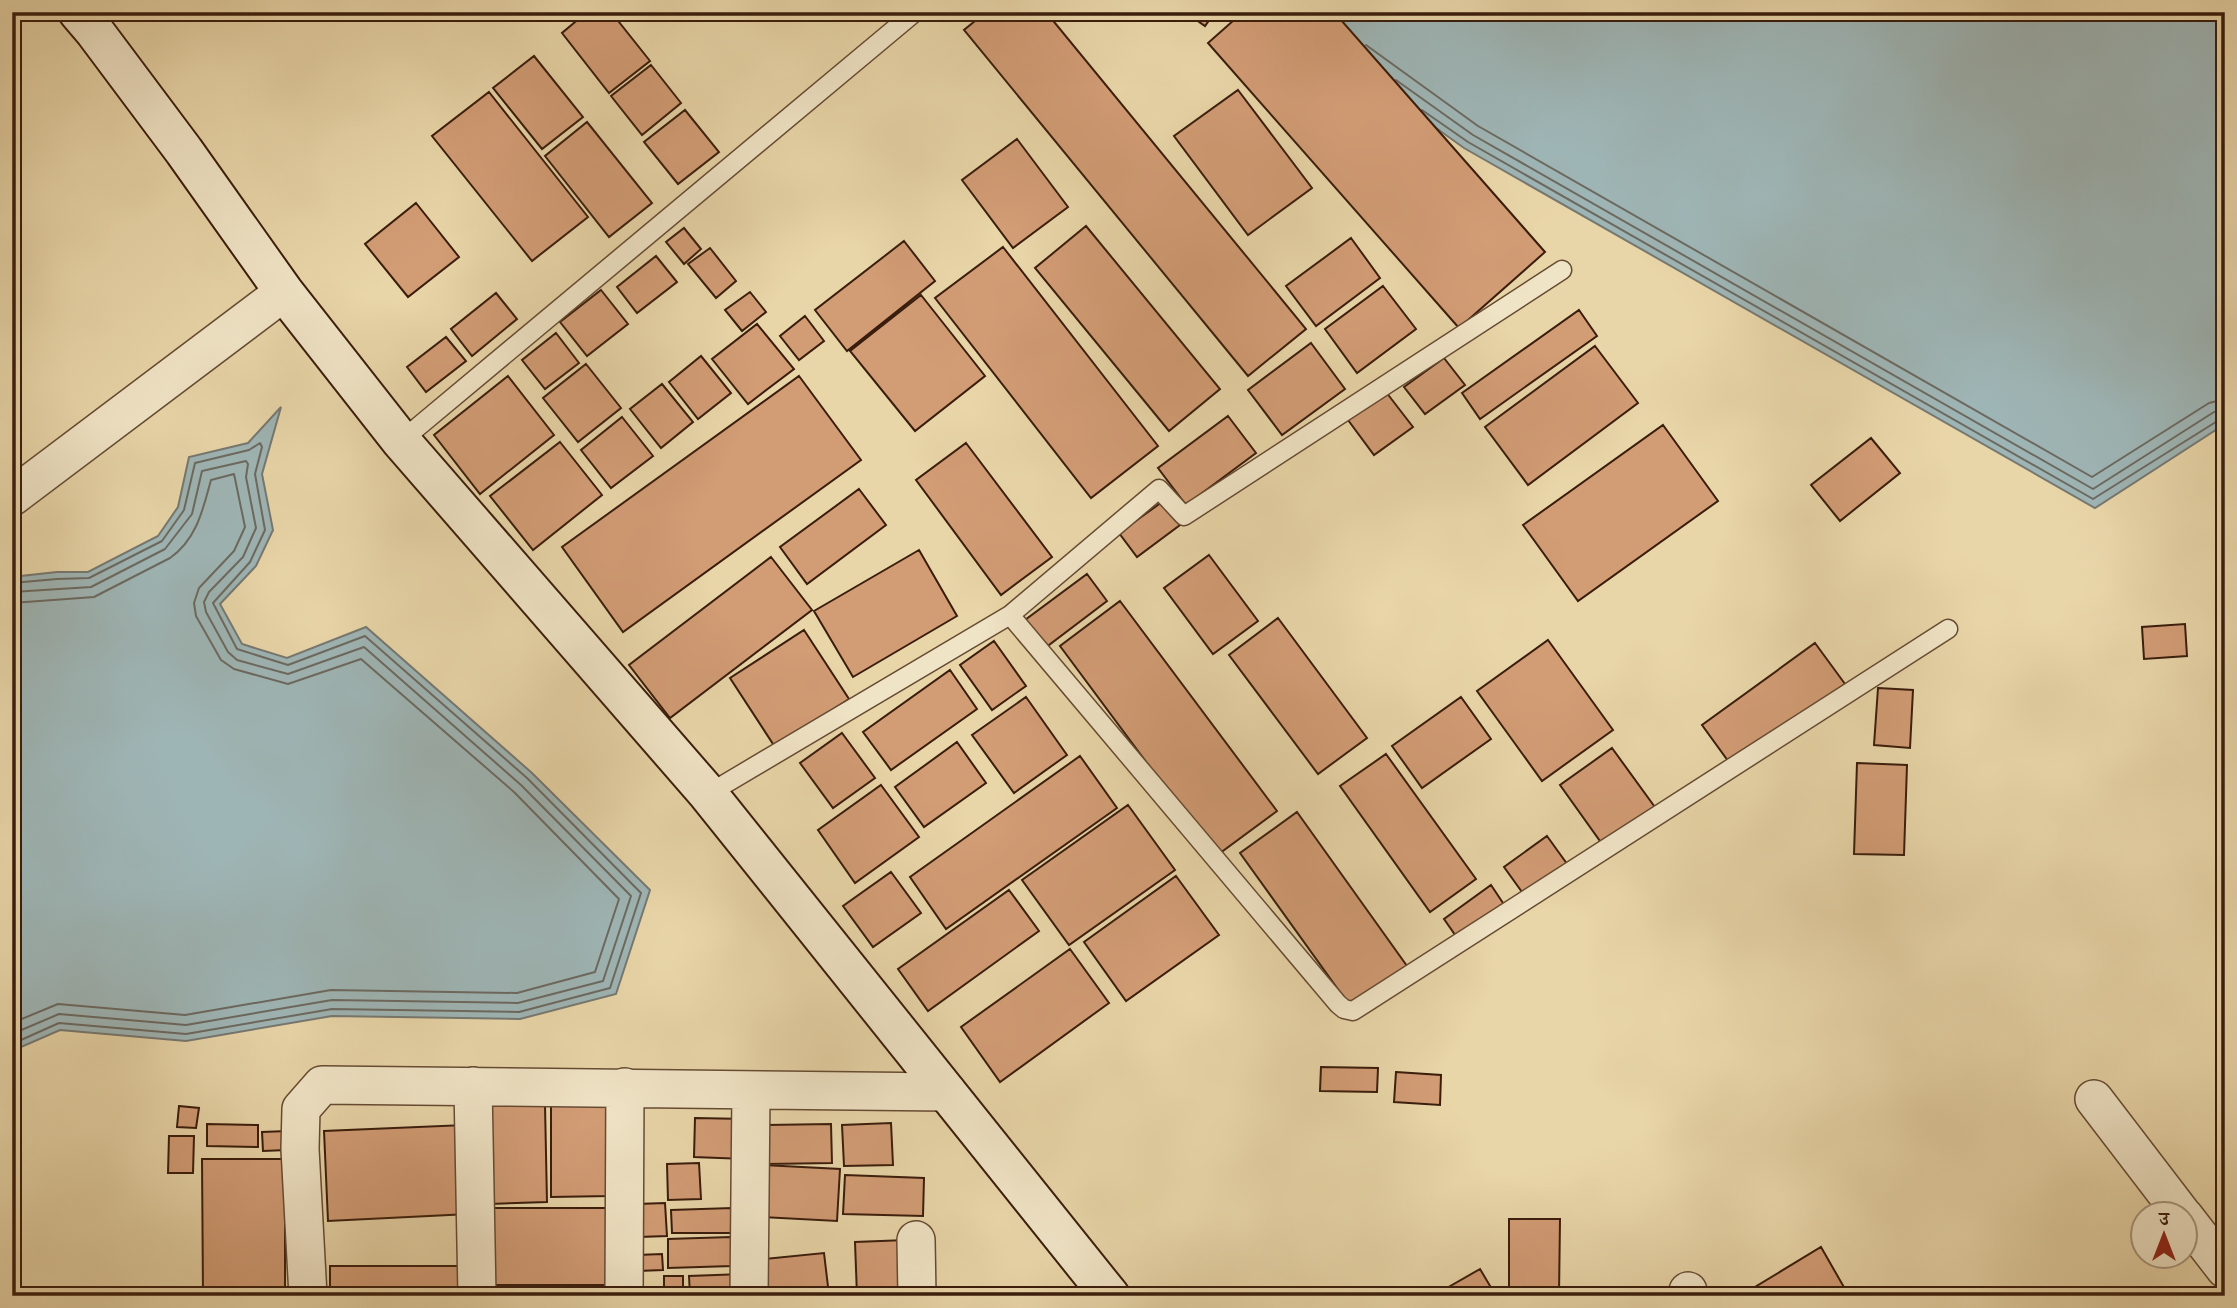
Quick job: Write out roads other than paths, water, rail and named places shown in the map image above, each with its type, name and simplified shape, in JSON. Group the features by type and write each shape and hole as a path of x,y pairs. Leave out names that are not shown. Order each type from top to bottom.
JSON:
{"street":[{"path":"78,12 184,150 284,292 401,441 708,794 1110,1296"},
{"path":"12,497 284,292"},
{"path":"309,1296 300,1149 301,1110 322,1085 947,1092"},
{"path":"473,1086 477,1296"},
{"path":"624,1296 625,1087"},
{"path":"749,1296 751,1091"},
{"path":"2094,1099 2171,1200"},
{"path":"2198,1234 2225,1269"},
{"path":"916,1240 917,1296"}],"lane":[{"path":"401,441 915,12"},
{"path":"708,794 1010,615 1159,489 1184,516 1562,270"},
{"path":"1010,615 1338,1004 1353,1011 1948,629"}],"water":[{"path":"1274,12 2225,12 2225,424 2095,508 1464,148"},
{"path":"281,407 262,474 273,530 256,566 220,604 242,644 287,658 366,627 532,773 650,890 616,994 520,1019 332,1016 186,1041 60,1030 12,1051 12,577 88,572 158,536 178,507 189,457 248,443"}]}
